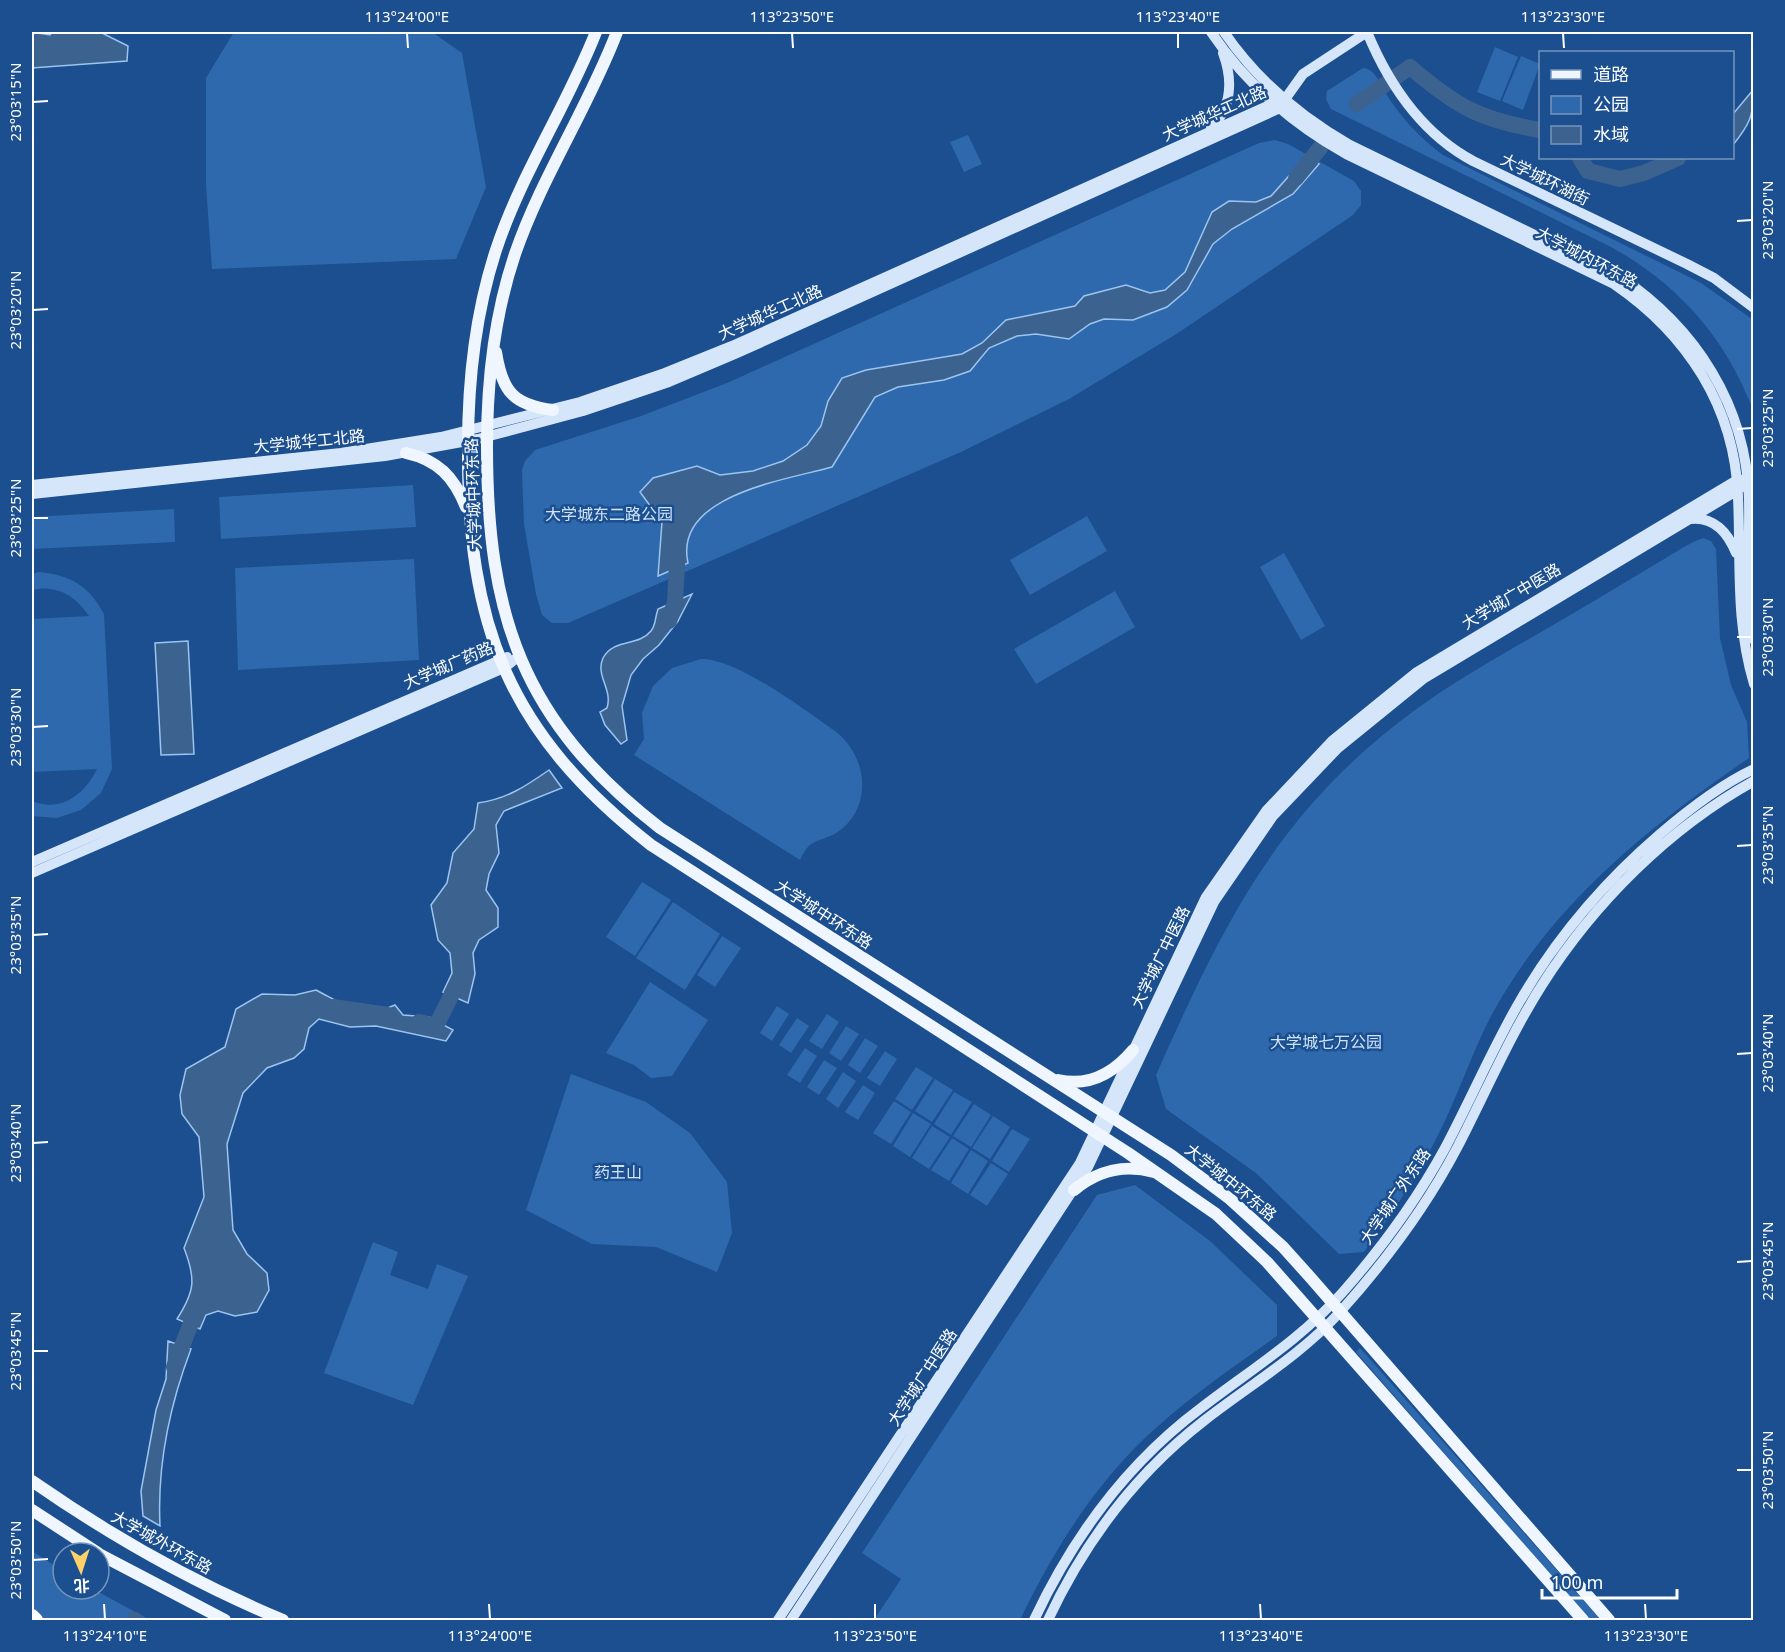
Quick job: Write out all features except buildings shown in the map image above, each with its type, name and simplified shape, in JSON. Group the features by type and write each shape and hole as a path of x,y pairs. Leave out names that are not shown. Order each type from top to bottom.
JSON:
{"highway":[{"path":"32,1616 36,1620"}],"main road":[{"name":"大学城中环东路","path":"596,32 578,75 518,194 496,250 480,309 473,350 468,436 469,515 474,571 502,663 527,714 551,749 591,794 634,832 1158,1173 1231,1227 1322,1322 1583,1620"},
{"name":"大学城中环东路","path":"617,32 596,83 525,228 508,278 494,341 487,432 491,553 503,607 519,656 544,704 574,747 609,786 653,823 1171,1155 1230,1199 1283,1247 1609,1620"},
{"name":"大学城内环东路","path":"1211,32 1245,76 1277,104 1350,145 1601,266 1657,304 1687,334 1717,378 1736,423 1744,482 1749,598 1754,640"},
{"name":"大学城内环东路","path":"1224,32 1277,104"},
{"path":"1277,104 1303,74 1367,32"},
{"name":"大学城环湖街","path":"1367,32 1394,88 1430,131 1459,154 1694,268 1726,286 1754,308"},
{"path":"1207,131 1225,108 1230,89 1228,68 1220,45"},
{"name":"大学城华工北路","path":"487,432 620,390 704,358 1207,131 1277,104"},
{"name":"大学城华工北路","path":"32,494 406,453 607,403 708,366 1277,104"},
{"path":"494,341 502,377 511,395 530,406 553,410"},
{"name":"大学城华工北路","path":"32,485 362,450 468,436"},
{"path":"406,453 431,460 446,472 459,492 469,515"},
{"name":"大学城内环东路","path":"1744,482 1738,562 1740,620 1754,684"},
{"name":"大学城广中医路","path":"790,1620 1074,1190 1108,1115 1223,886 1273,816 1324,762 1378,713 1438,668 1687,520 1744,482"},
{"name":"大学城广中医路","path":"1108,1115 1132,1050 1215,881 1266,811 1332,741 1381,699 1433,661 1744,482"},
{"path":"1687,520 1700,519 1719,526 1733,546 1738,562"},
{"name":"大学城广药路","path":"32,862 519,656"},
{"name":"大学城广药路","path":"32,873 502,663"},
{"name":"大学城广外东路","path":"1336,1308 1418,1193 1443,1151 1516,1007 1566,933 1597,894 1650,842 1699,803 1754,769"},
{"name":"大学城广外东路","path":"1048,1620 1087,1546 1117,1505 1152,1466 1186,1435 1296,1353 1397,1242 1440,1177 1522,1020 1572,942 1629,877 1667,842 1719,801 1754,781"},
{"path":"1048,1077 1070,1082 1094,1079 1116,1068 1132,1050"},
{"name":"大学城广中医路","path":"778,1620 1099,1134"},
{"path":"1074,1190 1095,1176 1111,1170 1130,1169 1158,1173"},
{"name":"大学城广外东路","path":"1034,1620 1077,1540 1132,1470 1185,1420 1288,1344 1322,1322"},
{"name":"大学城外环东路","path":"32,1481 139,1550 209,1587 283,1620"},
{"path":"32,1510 80,1541"},
{"path":"111,1561 161,1589 225,1620"}],"green space":[{"path":"234,32 432,32 462,53 486,187 456,259 212,269 206,185 206,78"},
{"path":"1495,47 1518,57 1500,101 1477,92"},
{"path":"1521,56 1539,64 1523,110 1502,101"},
{"path":"1363,68 1373,72 1394,106 1409,124 1443,155 1701,283 1752,319 1753,410 1729,359 1714,337 1697,315 1658,278 1611,247 1331,109 1326,99 1327,91"},
{"path":"968,135 982,164 964,172 950,142"},
{"name":"大学城东二路公园","path":"1275,140 1288,144 1354,181 1361,191 1361,205 1353,215 1178,333 1069,399 961,452 568,623 552,623 542,615 536,594 524,524 522,470 525,461 535,450 641,416 727,383 1259,143"},
{"path":"413,485 416,527 221,539 219,497"},
{"path":"174,509 175,542 32,549 32,517"},
{"path":"1087,516 1107,551 1030,595 1010,560"},
{"name":"大学城七万公园","path":"1703,538 1711,541 1716,549 1720,638 1731,685 1747,722 1749,758 1638,841 1572,904 1542,939 1515,976 1491,1016 1443,1125 1406,1190 1364,1252 1339,1254 1256,1173 1166,1109 1156,1075 1205,970 1230,922 1288,832 1323,791 1364,751 1411,713 1468,675"},
{"path":"1284,553 1325,626 1301,640 1260,567"},
{"path":"414,559 419,660 238,670 235,568"},
{"path":"39,572 61,576 78,584 92,596 104,614 112,769 101,793 81,810 57,818 32,816 32,801 53,805 71,799 86,786 97,769 32,772 32,619 89,616 72,597 65,593 49,589 32,590 32,574"},
{"path":"1115,591 1135,627 1036,684 1014,649"},
{"path":"701,659 716,661 732,667 770,687 835,731 854,752 862,778 862,792 853,817 834,834 810,845 800,860 634,755 644,739 642,713 653,686 672,668"},
{"path":"642,882 671,900 635,956 606,937"},
{"path":"673,902 720,934 685,990 636,958"},
{"path":"722,936 741,948 715,987 697,975"},
{"path":"650,982 708,1020 672,1076 651,1078 634,1065 606,1053"},
{"path":"777,1006 789,1014 772,1041 760,1033"},
{"path":"827,1014 839,1022 822,1049 809,1041"},
{"path":"797,1018 809,1026 791,1053 779,1045"},
{"path":"846,1026 859,1034 841,1061 829,1053"},
{"path":"865,1038 878,1046 860,1073 848,1065"},
{"path":"805,1048 817,1056 800,1083 787,1075"},
{"path":"885,1051 897,1059 880,1086 867,1078"},
{"path":"824,1060 837,1068 819,1095 807,1087"},
{"path":"916,1067 933,1078 912,1110 895,1099"},
{"path":"843,1072 856,1081 838,1108 826,1099"},
{"name":"药王山","path":"571,1074 646,1102 690,1133 727,1182 732,1233 717,1272 656,1247 592,1244 526,1210"},
{"path":"935,1079 953,1090 932,1122 915,1111"},
{"path":"863,1085 875,1093 858,1120 845,1112"},
{"path":"954,1092 972,1102 951,1135 934,1124"},
{"path":"894,1101 911,1112 891,1144 873,1133"},
{"path":"974,1104 991,1115 971,1147 953,1136"},
{"path":"913,1113 931,1124 910,1157 893,1146"},
{"path":"993,1116 1010,1127 990,1159 972,1148"},
{"path":"932,1126 950,1137 929,1169 912,1158"},
{"path":"1012,1129 1030,1139 1009,1172 992,1161"},
{"path":"952,1138 969,1149 949,1181 931,1170"},
{"path":"971,1150 988,1161 968,1194 951,1183"},
{"path":"991,1163 1008,1174 987,1206 970,1195"},
{"path":"1135,1185 1210,1241 1277,1305 1277,1336 1171,1415 1115,1470 1062,1542 1020,1620 874,1620 901,1579 862,1553 1097,1195"},
{"path":"373,1242 398,1252 390,1275 428,1289 437,1264 468,1276 413,1405 324,1373"},
{"path":"1360,1348 1601,1620 1590,1620 1356,1352"},
{"path":"32,1551 51,1563 51,1601 111,1601 111,1599 150,1620 39,1620 32,1612"}],"water":[{"path":"32,32 50,35 52,32 100,32 128,46 127,61 32,68"},
{"path":"1753,90 1753,107 1749,120 1734,144 1734,113"},
{"path":"1305,158 1319,164 1293,194 1232,229 1213,244 1187,290 1167,307 1133,320 1104,319 1090,324 1069,339 1036,334 1017,336 989,348 970,371 944,380 898,387 875,397 832,467 762,485 737,494 715,506 698,521 688,540 688,563 658,576 662,522 640,492 653,478 697,466 720,475 753,471 783,461 807,445 821,426 828,401 842,378 866,370 962,354 982,343 1006,320 1075,306 1084,296 1126,285 1150,293 1165,290 1185,272 1212,212 1229,201 1256,202 1271,196"},
{"path":"692,594 678,621 631,675 622,706 627,740 621,744 605,725 600,712 607,708 608,701 601,671 603,658 613,648 646,636 654,626 658,609"},
{"path":"188,641 194,754 161,755 155,643"},
{"path":"549,770 562,788 504,811 496,825 499,853 489,874 486,890 498,908 498,927 479,940 473,953 475,974 468,1003 443,992 452,973 450,953 438,940 431,905 447,883 453,853 474,829 478,803 507,795"},
{"path":"316,990 345,1005 363,1011 373,1011 395,1005 403,1015 429,1017 453,1030 446,1041 376,1026 350,1027 319,1019 309,1028 304,1049 294,1058 267,1068 243,1093 227,1144 233,1230 247,1254 267,1273 269,1290 257,1312 235,1316 218,1311 206,1315 200,1329 177,1319 192,1285 184,1248 204,1197 199,1137 182,1114 180,1095 186,1069 225,1047 236,1009 262,994 295,995"},
{"path":"168,1341 191,1349 176,1392 166,1436 160,1480 160,1526 143,1516 141,1491 156,1410 166,1379"}],"waterway":[{"path":"1357,104 1410,67 1470,110 1501,122 1539,130"},
{"path":"1296,178 1320,148"},
{"path":"1581,159 1588,171 1620,179 1644,173 1676,159"},
{"path":"669,621 675,602 678,546"},
{"path":"419,1022 436,1026 461,976"},
{"path":"333,1007 388,1015"},
{"path":"174,1367 198,1305"}]}
